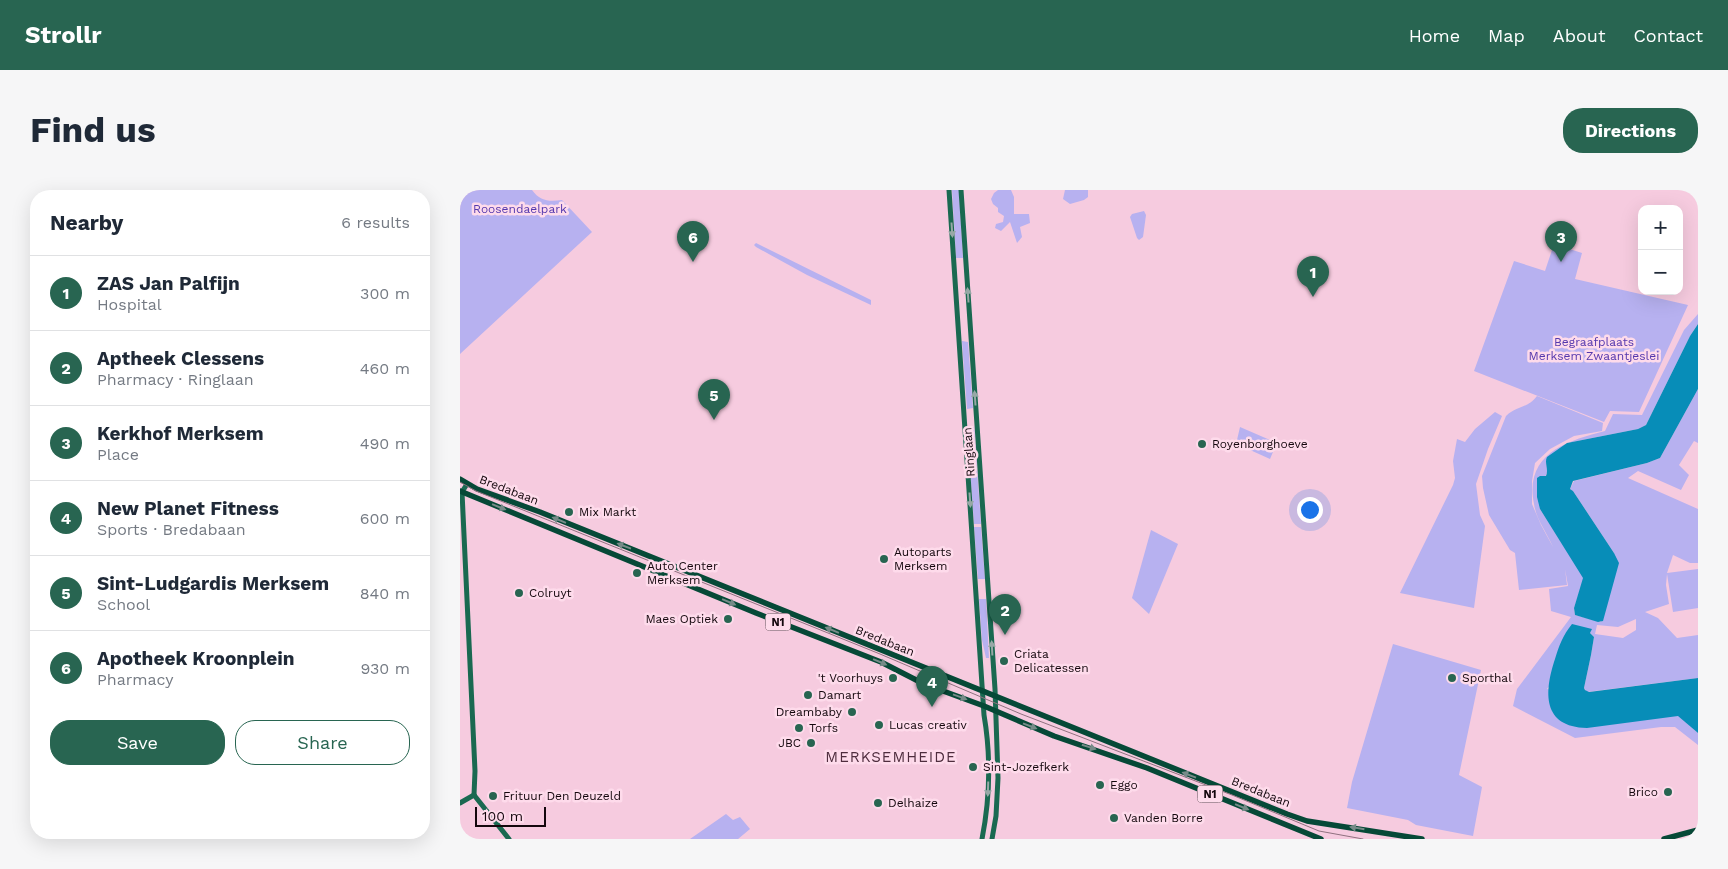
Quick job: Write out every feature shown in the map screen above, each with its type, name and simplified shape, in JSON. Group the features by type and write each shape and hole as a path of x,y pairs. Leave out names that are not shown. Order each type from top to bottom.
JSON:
{"main road":[{"name":"Bredabaan","path":"460,479 467,484 1301,819 1422,839"},
{"name":"Bredabaan","path":"461,491 764,617 880,662 924,684 984,706 1054,736 1139,765 1321,839"},
{"path":"1664,839 1698,830"}],"street":[{"name":"Ringlaan","path":"949,190 989,764 987,816 982,839"},
{"name":"Ringlaan","path":"961,190 996,712 997,796 992,839"},
{"path":"467,484 461,491 475,771 474,794 510,839"},
{"path":"460,803 474,794"}],"green space":[{"name":"Roosendaelpark","path":"460,190 532,190 545,200 562,200 592,232 460,354"},
{"path":"952,190 959,190 963,258 956,258"},
{"path":"998,190 1011,190 1014,197 1014,214 1029,214 1030,223 1020,227 1022,237 1017,243 1010,222 1001,231 995,228 996,224 1003,222 1004,216 998,212 998,208 991,199"},
{"path":"1065,190 1088,190 1088,197 1070,204 1063,199"},
{"path":"1144,211 1146,215 1143,237 1139,240 1130,217 1132,214"},
{"path":"756,243 871,300 871,305 807,275 756,247 754,245"},
{"name":"Begraafplaats Merksem Zwaantjeslei","path":"1554,244 1582,253 1575,279 1688,305 1639,412 1610,411 1604,422 1474,371 1514,261 1545,271"},
{"path":"1698,314 1698,324 1690,336 1646,425 1638,429 1569,443 1605,431 1613,414 1642,415 1684,330"},
{"path":"962,341 968,342 973,408 967,409"},
{"path":"1698,389 1698,443 1694,441 1679,465 1689,475 1681,490 1638,471 1628,478 1698,509 1698,563 1690,563 1673,555 1667,573 1698,569 1698,608 1673,612 1667,574 1666,585 1669,604 1645,612 1658,618 1677,638 1698,635 1698,678 1587,692 1584,688 1594,637 1590,633 1591,629 1547,689 1670,716 1679,716 1698,733 1698,745 1675,727 1661,727 1575,738 1513,706 1517,689 1571,617 1551,611 1549,589 1568,586 1565,569 1567,585 1519,590 1515,553 1510,550 1489,515 1482,476 1506,416 1530,403 1537,396 1603,423 1602,431 1574,436 1550,449 1535,463 1532,481 1532,504 1541,525 1553,547 1537,515 1533,487 1535,473 1542,462 1551,452 1566,444 1546,461 1548,471 1545,477 1540,509 1584,578 1574,608 1575,615 1601,622 1614,553 1570,489 1574,481 1660,458","holes":["1636,619 1636,630 1623,638 1595,634 1597,625 1618,627"]},
{"path":"1495,412 1502,416 1476,484 1480,515 1485,526 1474,608 1400,593 1453,485 1455,478 1453,461 1457,439 1465,442 1475,429"},
{"path":"974,427 981,524 974,524 967,428"},
{"path":"1240,427 1270,440 1278,440 1270,459 1239,445 1237,440"},
{"path":"974,527 981,527 985,579 978,579"},
{"path":"1151,530 1178,544 1149,614 1132,598"},
{"path":"979,599 986,599 989,658 986,658 982,640"},
{"path":"1393,644 1481,670 1459,775 1482,787 1473,836 1416,825 1408,820 1347,808 1352,782"},
{"path":"726,814 733,820 740,817 750,829 738,839 690,839"}],"water":[{"path":"1698,324 1698,389 1660,458 1647,463 1573,481 1570,489 1619,563 1603,621 1598,622 1575,615 1574,608 1583,578 1540,509 1537,497 1537,478 1546,476 1547,457 1567,443 1638,429 1646,425 1690,336"},
{"path":"1572,624 1592,629 1590,633 1594,637 1584,688 1589,692 1698,678 1698,733 1678,716 1587,728 1572,726 1561,721 1554,714 1550,706 1549,684 1551,671 1560,645"}],"tram line":[{"path":"460,482 476,491 880,654 1021,714 1232,795 1319,831 1363,839"}],"place":[{"name":"Apotheek Kroonplein","path":"693,262"},
{"name":"Kerkhof Merksem","path":"1561,262"},
{"name":"ZAS Jan Palfijn","path":"1313,297"},
{"name":"Sint-Ludgardis Merksem","path":"714,420"},
{"name":"Royenborghoeve","path":"1202,444"},
{"name":"Mix Markt","path":"569,512"},
{"name":"Autoparts Merksem","path":"884,559"},
{"name":"Auto Center Merksem","path":"637,573"},
{"name":"Colruyt","path":"519,593"},
{"name":"Maes Optiek","path":"728,619"},
{"name":"Aptheek Clessens","path":"1005,635"},
{"name":"Criata Delicatessen","path":"1004,661"},
{"name":"'t Voorhuys","path":"893,678"},
{"name":"Sporthal","path":"1452,678"},
{"name":"Damart","path":"808,695"},
{"name":"New Planet Fitness","path":"932,707"},
{"name":"Dreambaby","path":"852,712"},
{"name":"Lucas creativ","path":"879,725"},
{"name":"Torfs","path":"799,728"},
{"name":"JBC","path":"811,743"},
{"name":"Sint-Jozefkerk","path":"973,767"},
{"name":"Eggo","path":"1100,785"},
{"name":"Brico","path":"1668,792"},
{"name":"Frituur Den Deuzeld","path":"493,796"},
{"name":"Delhaize","path":"878,803"},
{"name":"Vanden Borre","path":"1114,818"}],"district":[{"name":"MERKSEMHEIDE","path":"891,757"}]}
